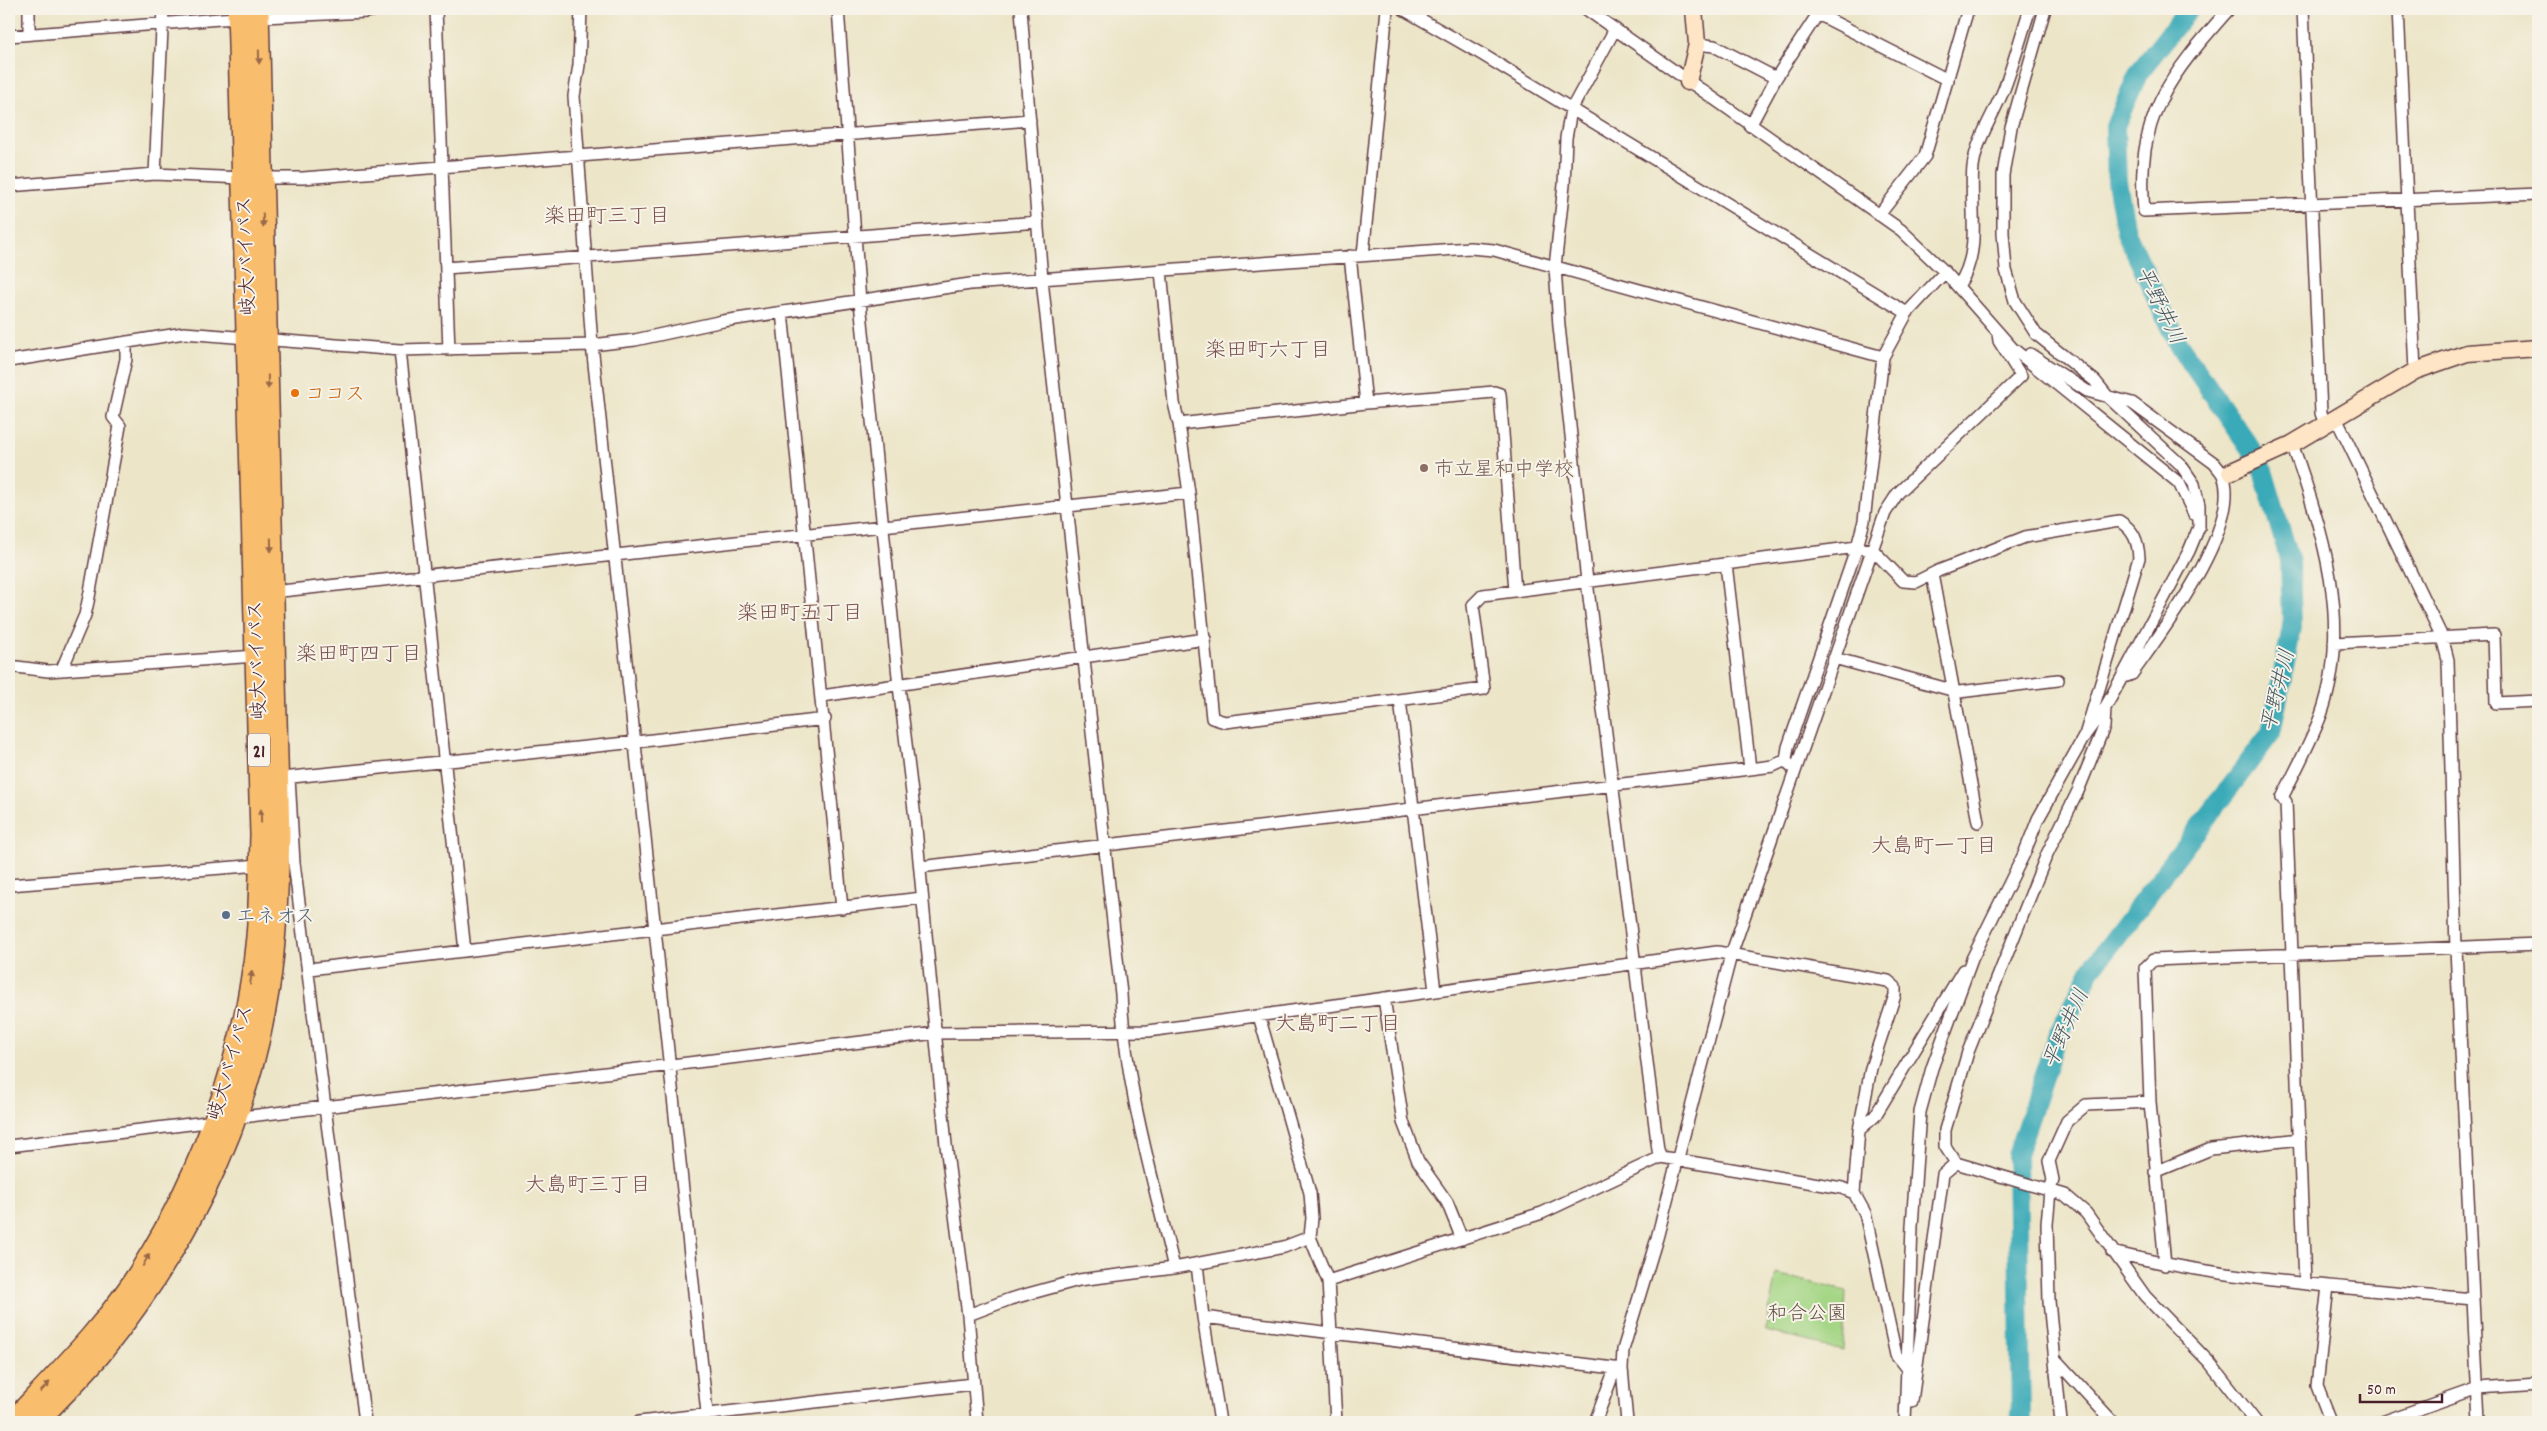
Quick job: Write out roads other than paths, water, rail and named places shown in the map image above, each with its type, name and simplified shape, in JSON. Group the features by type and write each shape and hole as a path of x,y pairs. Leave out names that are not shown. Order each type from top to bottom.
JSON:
{"highway":[{"name":"岐大バイパス","path":"37,1422 100,1354 156,1279 202,1198 236,1118 266,1001 274,940 283,778 257,339 248,13"},
{"name":"岐大バイパス","path":"12,1422 86,1343 141,1270 185,1189 213,1121 227,1083 247,1004 256,937 260,865 260,780 256,656 257,339"}],"street":[{"path":"29,9 29,34"},
{"path":"155,174 163,9"},
{"path":"9,36 162,24 248,13 366,12 381,9"},
{"path":"436,9 449,350"},
{"path":"582,9 579,65 574,96 592,345 708,1418"},
{"path":"838,9 860,302 899,686 920,867 946,1145 968,1315 977,1422"},
{"path":"1021,9 1042,280 1121,994 1123,1031 1130,1073 1174,1268"},
{"path":"1362,255 1387,9"},
{"path":"1402,9 1907,313"},
{"path":"1586,9 1750,126 1901,230 1945,272 2012,348 2179,483 2190,501 2199,527"},
{"path":"1688,82 1697,44 1694,9"},
{"path":"1879,215 1925,156 1968,9"},
{"path":"1958,286 1965,276 1970,262 1974,225 1973,166 1978,148 2004,89 2030,9"},
{"path":"1906,1422 1912,1226 1920,1112 1938,1050 1972,960 2024,854 2038,819 2084,734 2105,708 2121,679 2190,551 2199,527 2199,505 2194,484 2181,465 2108,397 2095,381 2036,334 2015,301 2006,270 2003,233 2003,175 2011,127 2045,9"},
{"path":"2229,9 2169,82 2155,109 2146,140 2141,179 2144,211 2538,194"},
{"path":"2303,9 2321,414 2331,421 2442,637 2448,660 2456,949 2479,1422"},
{"path":"2398,9 2415,371"},
{"path":"1750,126 1776,78 1820,11 1948,80"},
{"path":"1615,29 1571,110 1566,138 1564,185 1555,267 1559,326 1587,581 1634,964 1658,1150 1661,1157"},
{"path":"1697,44 1714,46 1776,78"},
{"path":"9,186 155,174 303,178 443,165 1030,120"},
{"path":"446,268 1038,222"},
{"path":"9,361 184,333 400,350 592,345 635,340 723,321 860,302 970,284 1470,248 1494,250 1883,357"},
{"path":"1350,256 1366,403"},
{"path":"1161,271 1174,403 1189,493 1212,718 1224,722 1484,689 1473,606 1483,595 1857,547 1874,551 1903,582 1916,582 2026,537 2119,520 2130,527 2138,545 2139,558 2084,734"},
{"path":"1794,771 1786,760 1788,747 1857,547 1864,521 1883,357 1907,313 1945,272"},
{"path":"782,312 825,718 842,908"},
{"path":"1998,333 2087,391 2132,402 2226,473"},
{"path":"1596,1422 1618,1369 1657,1238 1676,1158 1731,955 1794,771 1874,551 1885,513 1898,493 2022,376 1999,341 1998,333"},
{"path":"62,669 85,614 89,597 120,426 113,417 126,359 126,342"},
{"path":"2226,473 2289,445 2415,371 2467,353 2538,348"},
{"path":"400,350 465,951"},
{"path":"1179,424 1366,403 1494,392 1500,394 1515,591"},
{"path":"2289,445 2322,533 2329,567 2334,643 2328,691 2321,715 2282,798 2286,802 2305,1283"},
{"path":"2121,679 2132,674 2171,619 2201,569 2223,517 2226,497 2226,473"},
{"path":"272,592 1189,493"},
{"path":"1726,564 1750,768"},
{"path":"1932,574 1978,822"},
{"path":"2334,643 2494,635 2496,703 2538,701"},
{"path":"822,696 1205,639"},
{"path":"9,666 48,670 256,656"},
{"path":"1834,658 1959,692 2058,680"},
{"path":"1400,700 1435,991"},
{"path":"2105,708 2104,727 2078,791 2047,854 1968,1052 1946,1130 1945,1146 1956,1163 2066,1195 2086,1213 2145,1296 2210,1363 2249,1420"},
{"path":"365,1422 309,969 283,778 443,760 636,742 825,718"},
{"path":"920,867 1613,786 1773,766 1786,760"},
{"path":"9,885 260,865"},
{"path":"309,969 922,898"},
{"path":"2165,1265 2150,1102 2145,968 2153,960 2292,956 2538,944"},
{"path":"9,1146 936,1033 1148,1031 1717,952 1888,981 1894,988 1895,995 1871,1068 1859,1130 1854,1193 1865,1212 1896,1355 1907,1369"},
{"path":"1859,1130 1875,1116 1957,977 1972,960"},
{"path":"1384,998 1406,1130 1418,1161 1447,1202 1462,1240"},
{"path":"1259,1016 1310,1193 1312,1218 1310,1237 1328,1281 1336,1422"},
{"path":"2060,1422 2049,1300 2045,1188 2053,1180 2049,1161 2067,1121 2086,1104 2150,1102"},
{"path":"2155,1172 2210,1149 2300,1139"},
{"path":"1328,1281 1462,1240 1542,1213 1661,1157 1676,1158 1842,1188 1854,1193"},
{"path":"1906,1422 1913,1396 1943,1174 1956,1163"},
{"path":"968,1315 1010,1299 1079,1280 1198,1264 1284,1247 1310,1237"},
{"path":"2112,1252 2165,1265 2328,1286 2473,1299"},
{"path":"1198,1264 1203,1317 1220,1422"},
{"path":"2328,1286 2317,1386 2330,1422"},
{"path":"1203,1317 1618,1369"},
{"path":"2055,1359 2113,1422"},
{"path":"1618,1369 1627,1422"},
{"path":"639,1422 708,1418 973,1384"},
{"path":"2382,1422 2478,1388 2538,1384"}],"waterway":[{"name":"平野井川","path":"2021,1422 2017,1155 2056,1039 2092,968 2271,733 2292,627 2290,561 2261,464 2177,342 2126,232 2117,181 2115,126 2139,72 2189,9"}],"place":[{"name":"ココス","path":"295,393"},
{"name":"市立星和中学校","path":"1424,468"},
{"name":"エネオス","path":"226,915"}],"district":[{"name":"楽田町三丁目","path":"607,215"},
{"name":"楽田町六丁目","path":"1268,349"},
{"name":"楽田町五丁目","path":"800,612"},
{"name":"楽田町四丁目","path":"359,653"},
{"name":"大島町一丁目","path":"1934,845"},
{"name":"大島町二丁目","path":"1338,1023"},
{"name":"大島町三丁目","path":"588,1184"}],"park label":[{"name":"和合公園","path":"1807,1312"}]}
